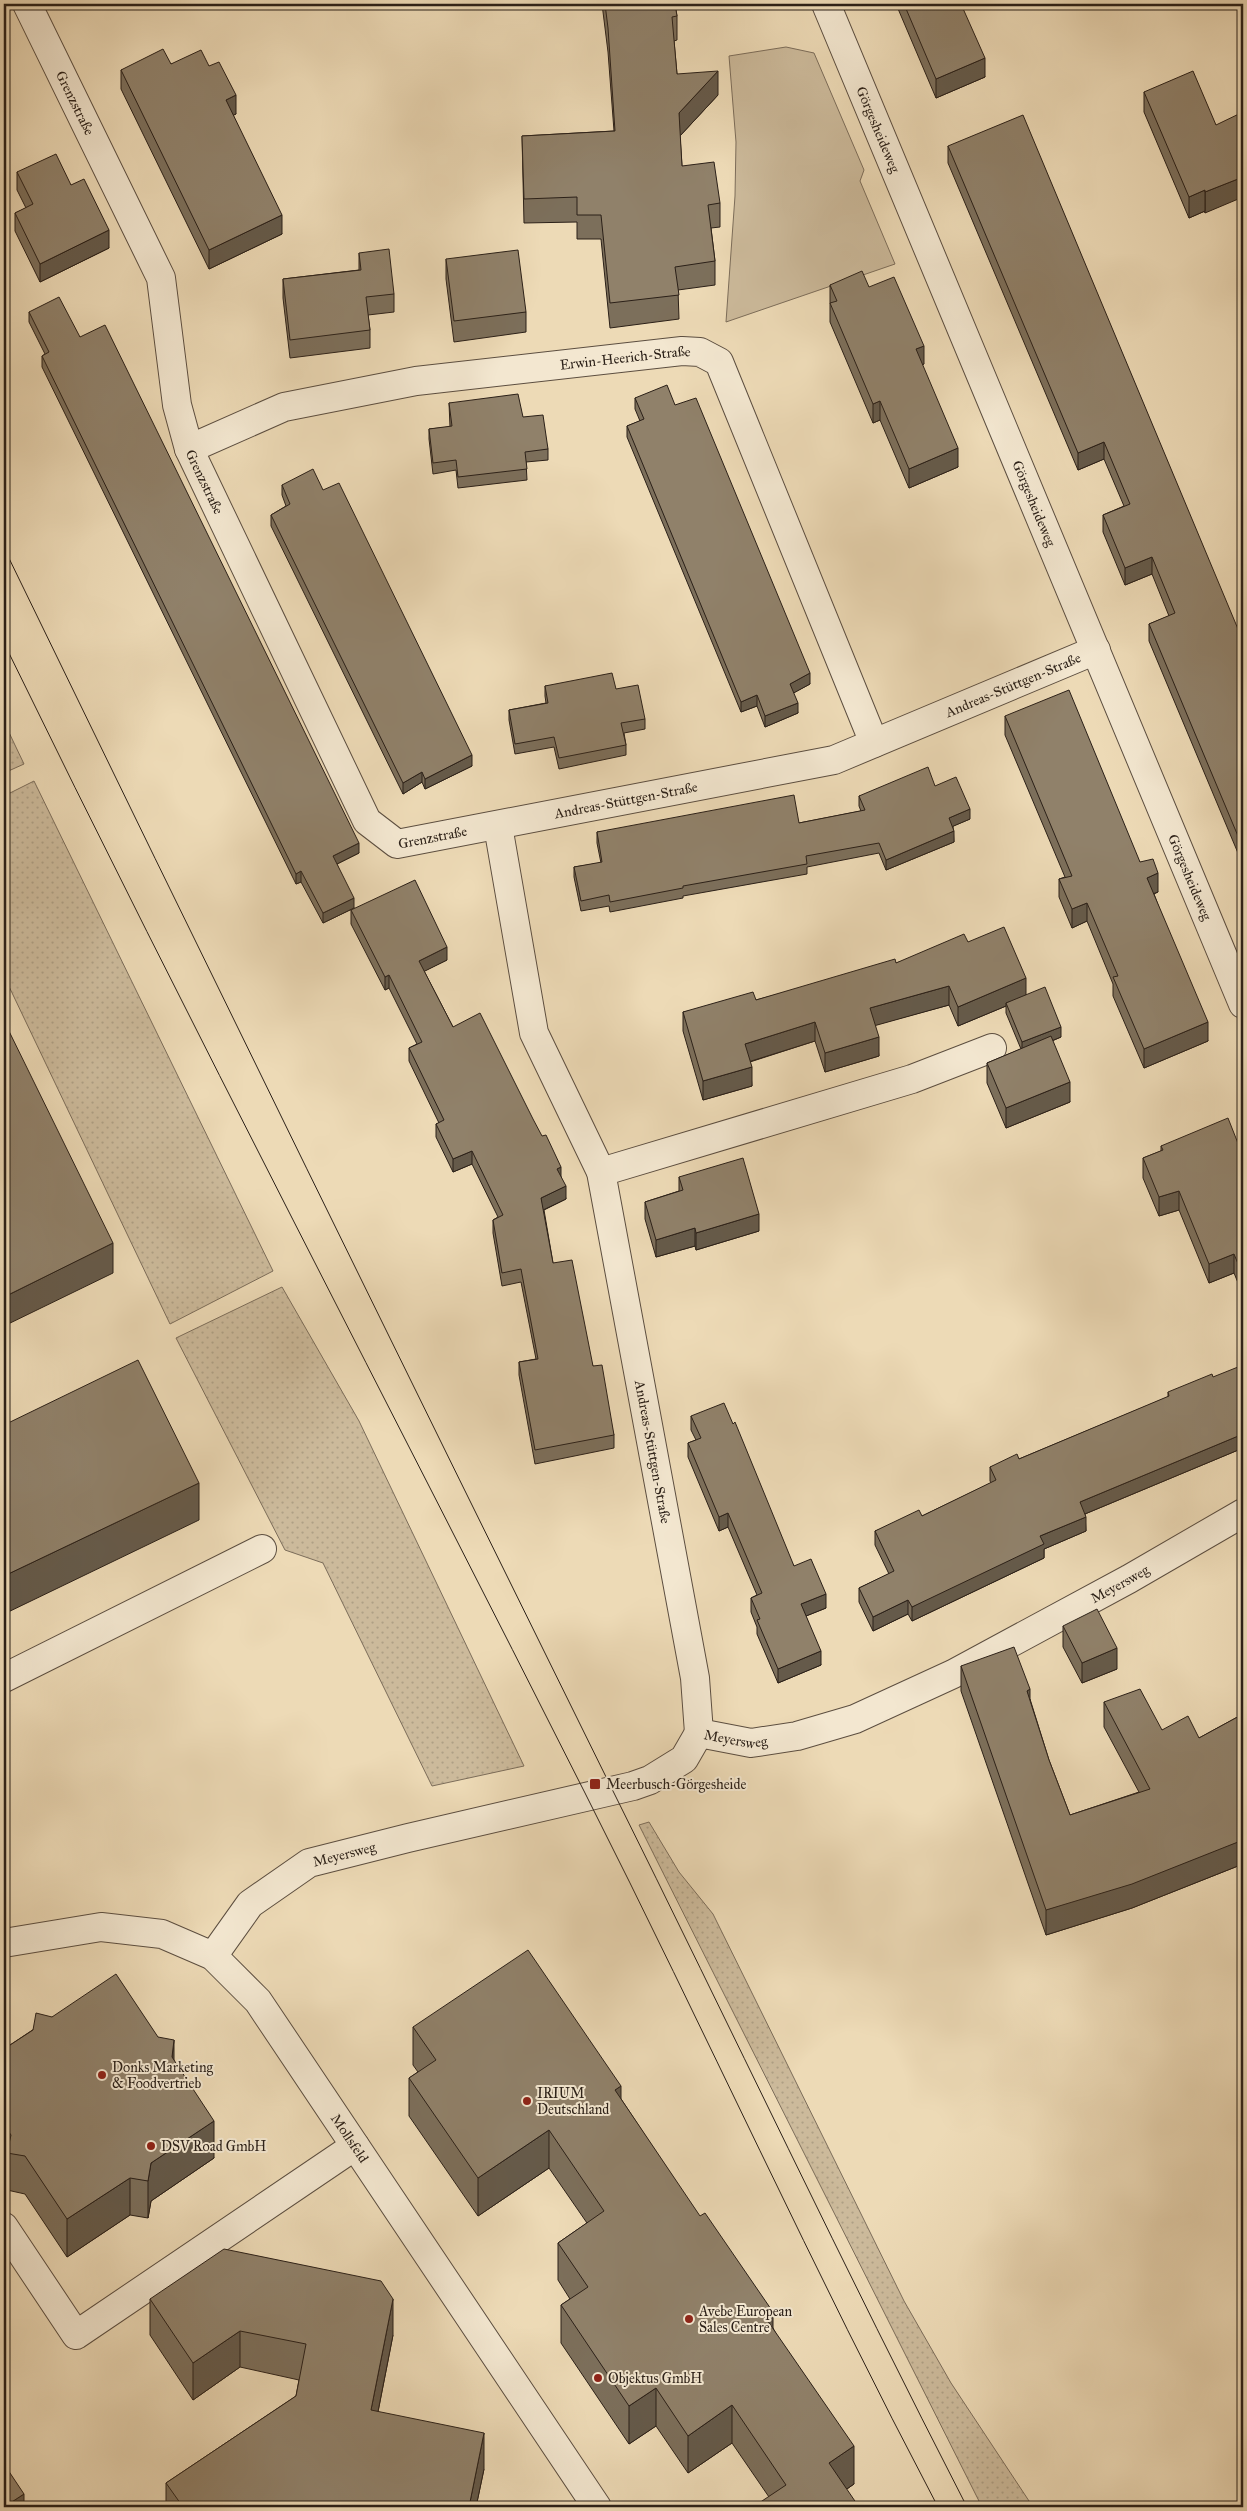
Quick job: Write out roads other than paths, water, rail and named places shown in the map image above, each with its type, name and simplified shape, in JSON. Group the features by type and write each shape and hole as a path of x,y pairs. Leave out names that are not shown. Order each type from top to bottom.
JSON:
{"street":[{"name":"Grenzstraße","path":"26,4 161,278 177,406 189,449 367,821 397,844 498,826"},
{"name":"Görgesheideweg","path":"826,4 1243,1004"},
{"name":"Erwin-Heerich-Straße","path":"189,449 284,407 407,383 672,352 700,352 719,362 874,743"},
{"name":"Andreas-Stüttgen-Straße","path":"699,1733 695,1678 601,1172 534,1032 498,826 834,760 1096,650"},
{"path":"601,1172 912,1078 992,1048"},
{"name":"Meyersweg","path":"213,1956 250,1904 293,1886 309,1863 383,1854 650,1780 684,1759 699,1733 751,1743 797,1736 855,1719 953,1674 1129,1579 1243,1513"},
{"path":"4,1678 262,1549"},
{"name":"Mollsfeld","path":"4,1943 101,1927 162,1934 213,1956 258,2001 596,2507"},
{"path":"4,2227 76,2335 355,2146"}],"tram line":[{"path":"4,548 832,2239 967,2507"},
{"path":"4,643 220,1076 630,1882 847,2330 938,2507"}],"place":[{"name":"Meerbusch-Görgesheide","path":"595,1784"},
{"name":"Donks Marketing & Foodvertrieb","path":"102,2075"},
{"name":"IRIUM Deutschland","path":"527,2101"},
{"name":"DSV Road GmbH","path":"151,2146"},
{"name":"Avebe European Sales Centre","path":"689,2319"},
{"name":"Objektus GmbH","path":"598,2378"}]}
